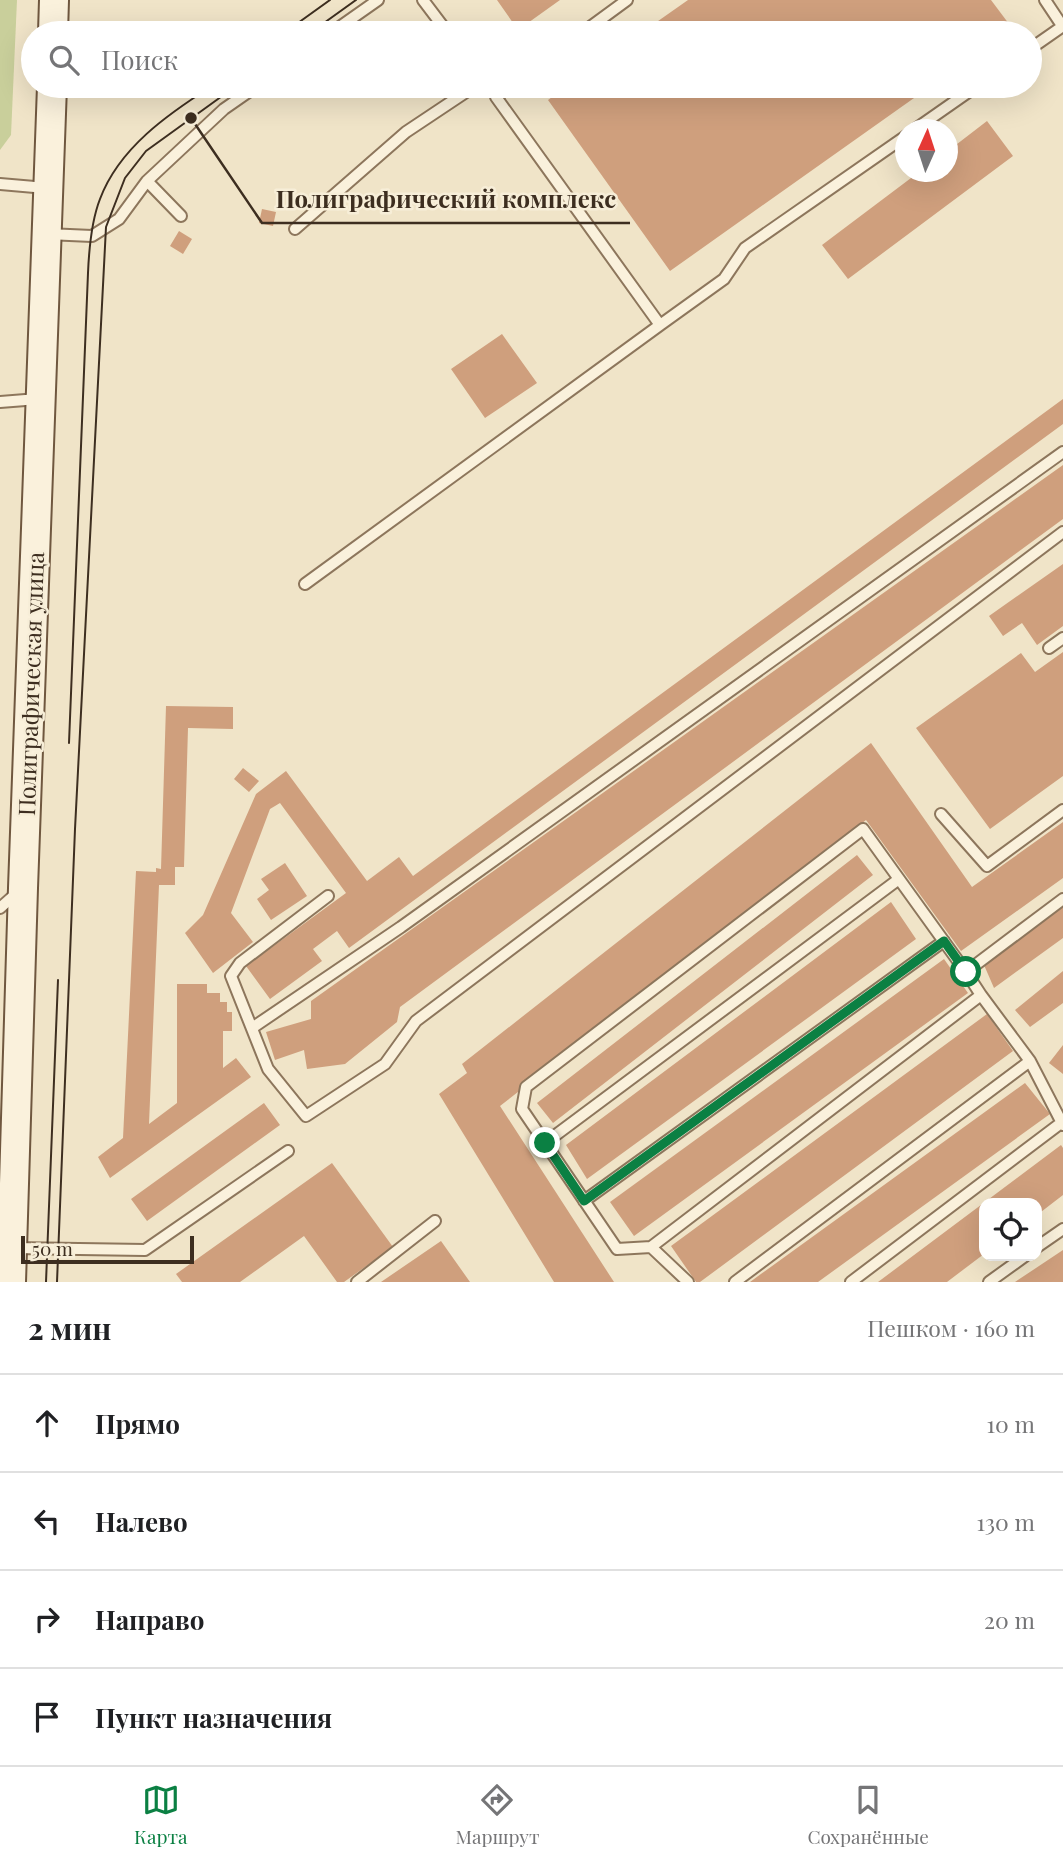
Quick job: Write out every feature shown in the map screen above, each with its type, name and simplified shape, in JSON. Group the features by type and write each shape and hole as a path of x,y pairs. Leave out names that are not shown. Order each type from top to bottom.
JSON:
{"street":[{"path":"53,21 54,0"},
{"name":"Полиграфическая улица","path":"11,1282 52,98"}],"lane":[{"path":"348,21 378,0"},
{"path":"423,0 439,21"},
{"path":"598,21 627,0"},
{"path":"1042,41 1063,26 1045,0"},
{"path":"47,234 92,236 119,219 147,181 224,109 240,98"},
{"path":"295,229 406,132 457,98"},
{"path":"497,98 660,324"},
{"path":"930,119 960,98"},
{"path":"305,584 724,279 745,248 895,143"},
{"path":"147,181 181,216"},
{"path":"0,184 48,189"},
{"path":"0,401 41,399"},
{"path":"252,1028 401,928 1063,452"},
{"path":"328,896 240,963 231,976 268,1069 306,1116 385,1064 416,1021 1063,533"},
{"path":"1049,648 1063,638"},
{"path":"941,814 987,866 1063,810"},
{"path":"850,1282 1062,1124 1030,1061 863,829 526,1087 522,1109 617,1249 651,1247 981,995"},
{"path":"545,1143 899,879"},
{"path":"0,908 23,888"},
{"path":"966,972 1063,899"},
{"path":"584,1201 944,941"},
{"path":"735,1282 1030,1061"},
{"path":"12,1248 145,1250 288,1151"},
{"path":"357,1282 435,1221"},
{"path":"1042,1243 1063,1228"},
{"path":"651,1247 688,1282"},
{"path":"989,1282 1018,1261"}],"green space":[{"path":"0,0 17,0 11,135 0,150"}],"building":[{"path":"497,0 560,0 531,21 512,21"},
{"path":"688,0 991,0 1007,21 658,21"},
{"path":"551,98 914,98 670,271 548,100"},
{"path":"987,121 1013,156 848,279 822,245 906,182 958,182 958,143"},
{"path":"262,209 276,212 273,226 259,223"},
{"path":"179,231 192,239 183,254 170,246"},
{"path":"502,334 537,383 485,418 451,369"},
{"path":"1063,399 1063,424 349,948 337,931 313,949 322,961 270,999 246,966 346,893 280,803 270,809 231,913 253,942 213,973 185,933 203,915 256,794 286,771 367,881 399,857 413,876"},
{"path":"1063,465 1063,519 400,1007 397,1022 345,1064 307,1069 304,1050 275,1060 266,1032 311,1019 311,1001"},
{"path":"1063,564 1063,626 1037,645 1022,623 1003,636 989,616"},
{"path":"1063,652 1063,776 990,829 916,728 1021,653 1035,672"},
{"path":"166,706 233,707 233,729 188,728 184,867 175,867 175,885 159,885 149,1124 177,1103 177,984 207,984 207,993 220,993 220,1002 227,1002 227,1012 232,1012 232,1031 223,1031 223,1068 236,1058 251,1077 110,1178 98,1157 123,1138 136,871 156,872 156,868 161,869"},
{"path":"871,743 972,887 1063,822 1063,878 961,951 866,820 500,1106 614,1282 554,1282 439,1094 467,1073 462,1064"},
{"path":"243,768 259,781 249,792 234,779"},
{"path":"857,855 873,875 553,1123 537,1103"},
{"path":"285,863 307,896 271,920 257,899 269,890 261,879"},
{"path":"891,902 916,939 587,1179 566,1145"},
{"path":"1063,907 1063,938 994,988 984,965"},
{"path":"944,959 968,993 634,1236 610,1202"},
{"path":"1063,971 1063,1003 1030,1027 1015,1010"},
{"path":"987,1014 1013,1051 700,1282 696,1282 671,1246"},
{"path":"1063,1045 1063,1074 1049,1063"},
{"path":"1025,1083 1050,1114 818,1282 750,1282"},
{"path":"264,1103 280,1125 147,1221 131,1199"},
{"path":"1061,1145 1063,1195 1042,1211 1042,1198 990,1198"},
{"path":"332,1163 393,1247 344,1282 337,1282 304,1236 240,1282 182,1282 176,1274"},
{"path":"979,1206 979,1258 947,1282 878,1282"},
{"path":"441,1241 470,1282 381,1282"},
{"path":"1063,1250 1063,1282 1015,1282"}],"tram line":[{"path":"301,21 330,0"},
{"path":"327,21 356,0"},
{"path":"69,743 88,264 94,217 108,181 132,148 162,121 194,98"},
{"path":"57,1282 75,829 106,227 125,178 146,151 219,98"},
{"path":"46,1282 58,980"}],"place":[{"name":"Полиграфический комплекс","path":"191,118"}],"route":[{"path":"545,1143 584,1201 944,941 966,972"}]}
